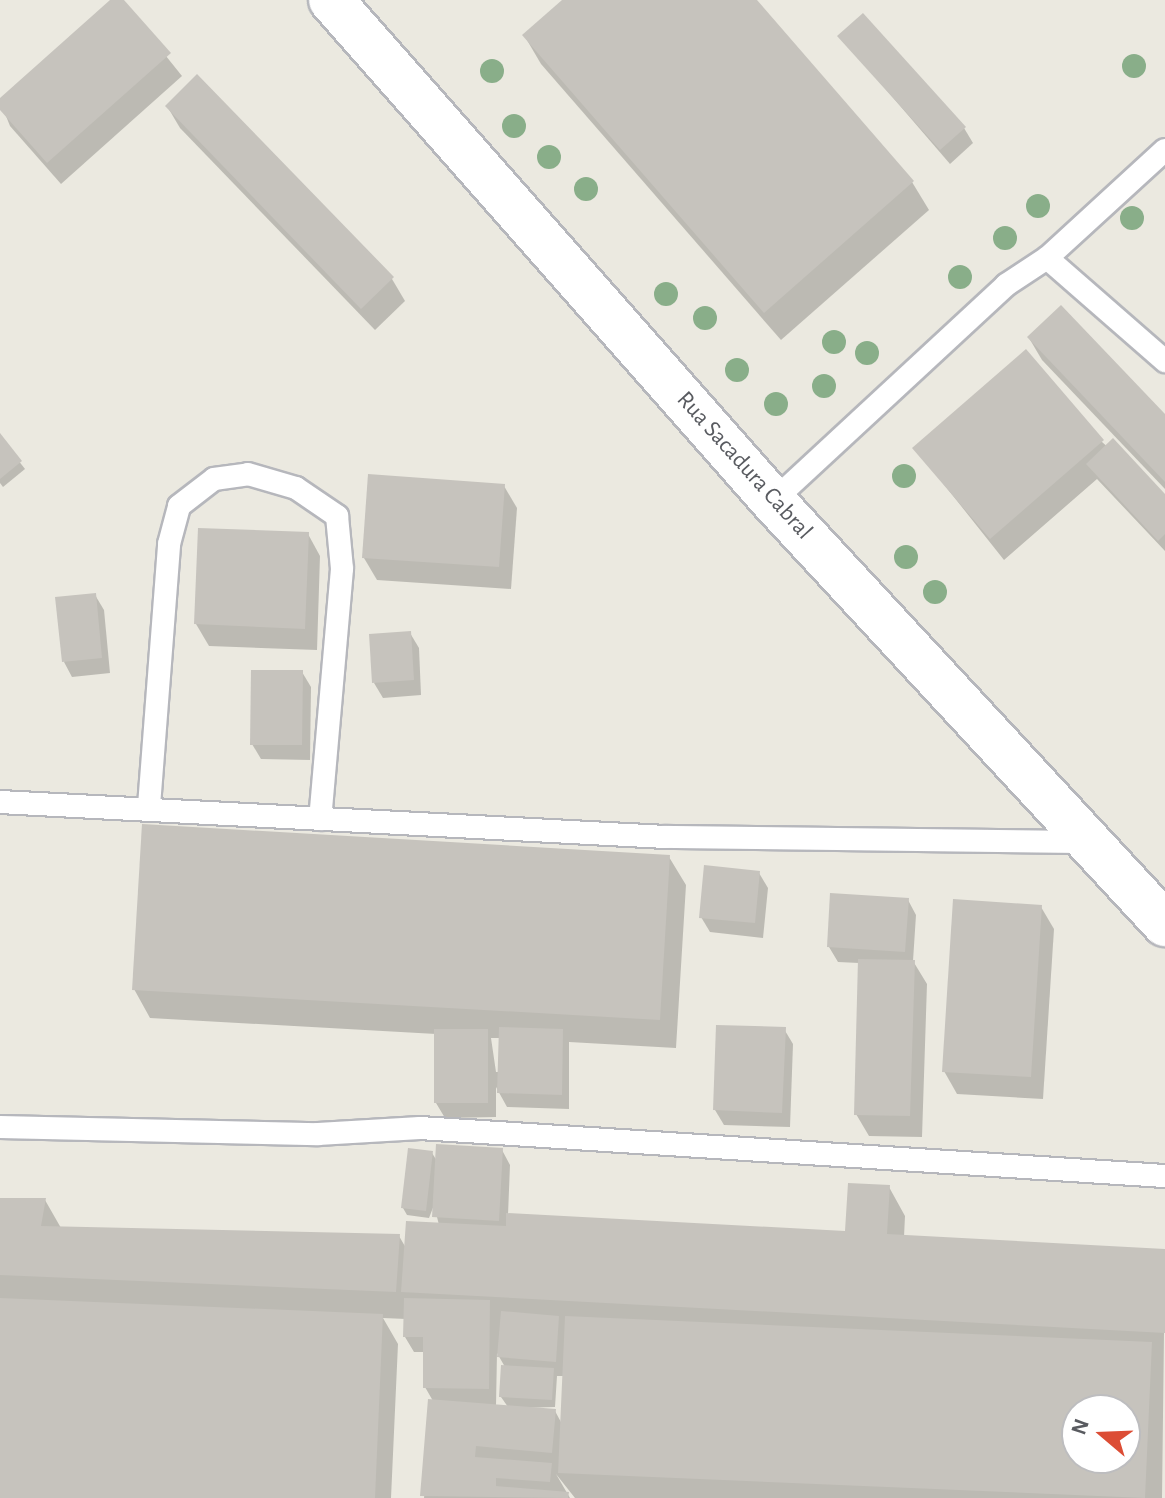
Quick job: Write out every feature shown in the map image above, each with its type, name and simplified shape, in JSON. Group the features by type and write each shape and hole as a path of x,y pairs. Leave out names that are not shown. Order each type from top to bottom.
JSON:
{"main road":[{"name":"Rua Sacadura Cabral","path":"331,0 773,501 1165,924"}],"lane":[{"path":"773,501 1006,285 1047,258 1165,150"},
{"path":"1047,258 1165,361"},
{"path":"149,806 169,544 179,506 214,479 248,474 296,488 337,516 342,569 320,819"},
{"path":"0,802 149,806 320,819 666,837 1089,842"},
{"path":"0,1127 318,1134 420,1128 1165,1176"}],"building":[{"path":"110,0 124,0 171,53 47,163 0,110 0,98"},
{"path":"562,0 757,0 914,181 764,313 522,35"},
{"path":"863,13 966,127 940,150 837,36"},
{"path":"197,74 394,277 361,309 165,106"},
{"path":"1061,305 1165,414 1165,482 1027,337"},
{"path":"1026,349 1104,440 990,539 912,448"},
{"path":"0,433 22,461 0,479"},
{"path":"1113,438 1165,494 1165,534 1158,541 1086,464"},
{"path":"368,474 505,484 499,567 362,558"},
{"path":"198,528 309,532 305,629 194,624"},
{"path":"96,593 102,658 62,662 55,597"},
{"path":"411,631 414,680 372,683 369,634"},
{"path":"251,670 303,670 302,745 250,745"},
{"path":"142,824 670,855 660,1020 132,990"},
{"path":"704,865 760,871 755,923 699,918"},
{"path":"830,893 909,898 905,952 827,947"},
{"path":"953,899 1042,905 1031,1077 942,1072"},
{"path":"858,959 915,960 910,1116 854,1115"},
{"path":"716,1025 786,1027 782,1113 713,1110"},
{"path":"499,1027 563,1029 562,1095 497,1093"},
{"path":"434,1029 488,1029 488,1103 434,1103"},
{"path":"436,1144 503,1148 499,1221 432,1217"},
{"path":"408,1148 433,1151 426,1211 401,1208"},
{"path":"848,1183 890,1185 887,1234 1165,1249 1165,1333 401,1292 406,1221 506,1226 506,1213 845,1231"},
{"path":"0,1198 46,1198 41,1226 400,1234 396,1292 0,1275"},
{"path":"0,1298 383,1314 375,1498 0,1498"},
{"path":"404,1298 490,1300 489,1389 423,1388 423,1337 403,1337"},
{"path":"501,1311 559,1316 556,1362 497,1357"},
{"path":"565,1316 1152,1342 1145,1498 558,1473"},
{"path":"501,1365 554,1368 552,1400 499,1397"},
{"path":"428,1399 556,1409 552,1453 476,1446 475,1457 552,1463 550,1482 496,1478 496,1486 569,1492 568,1498 420,1496"}]}
